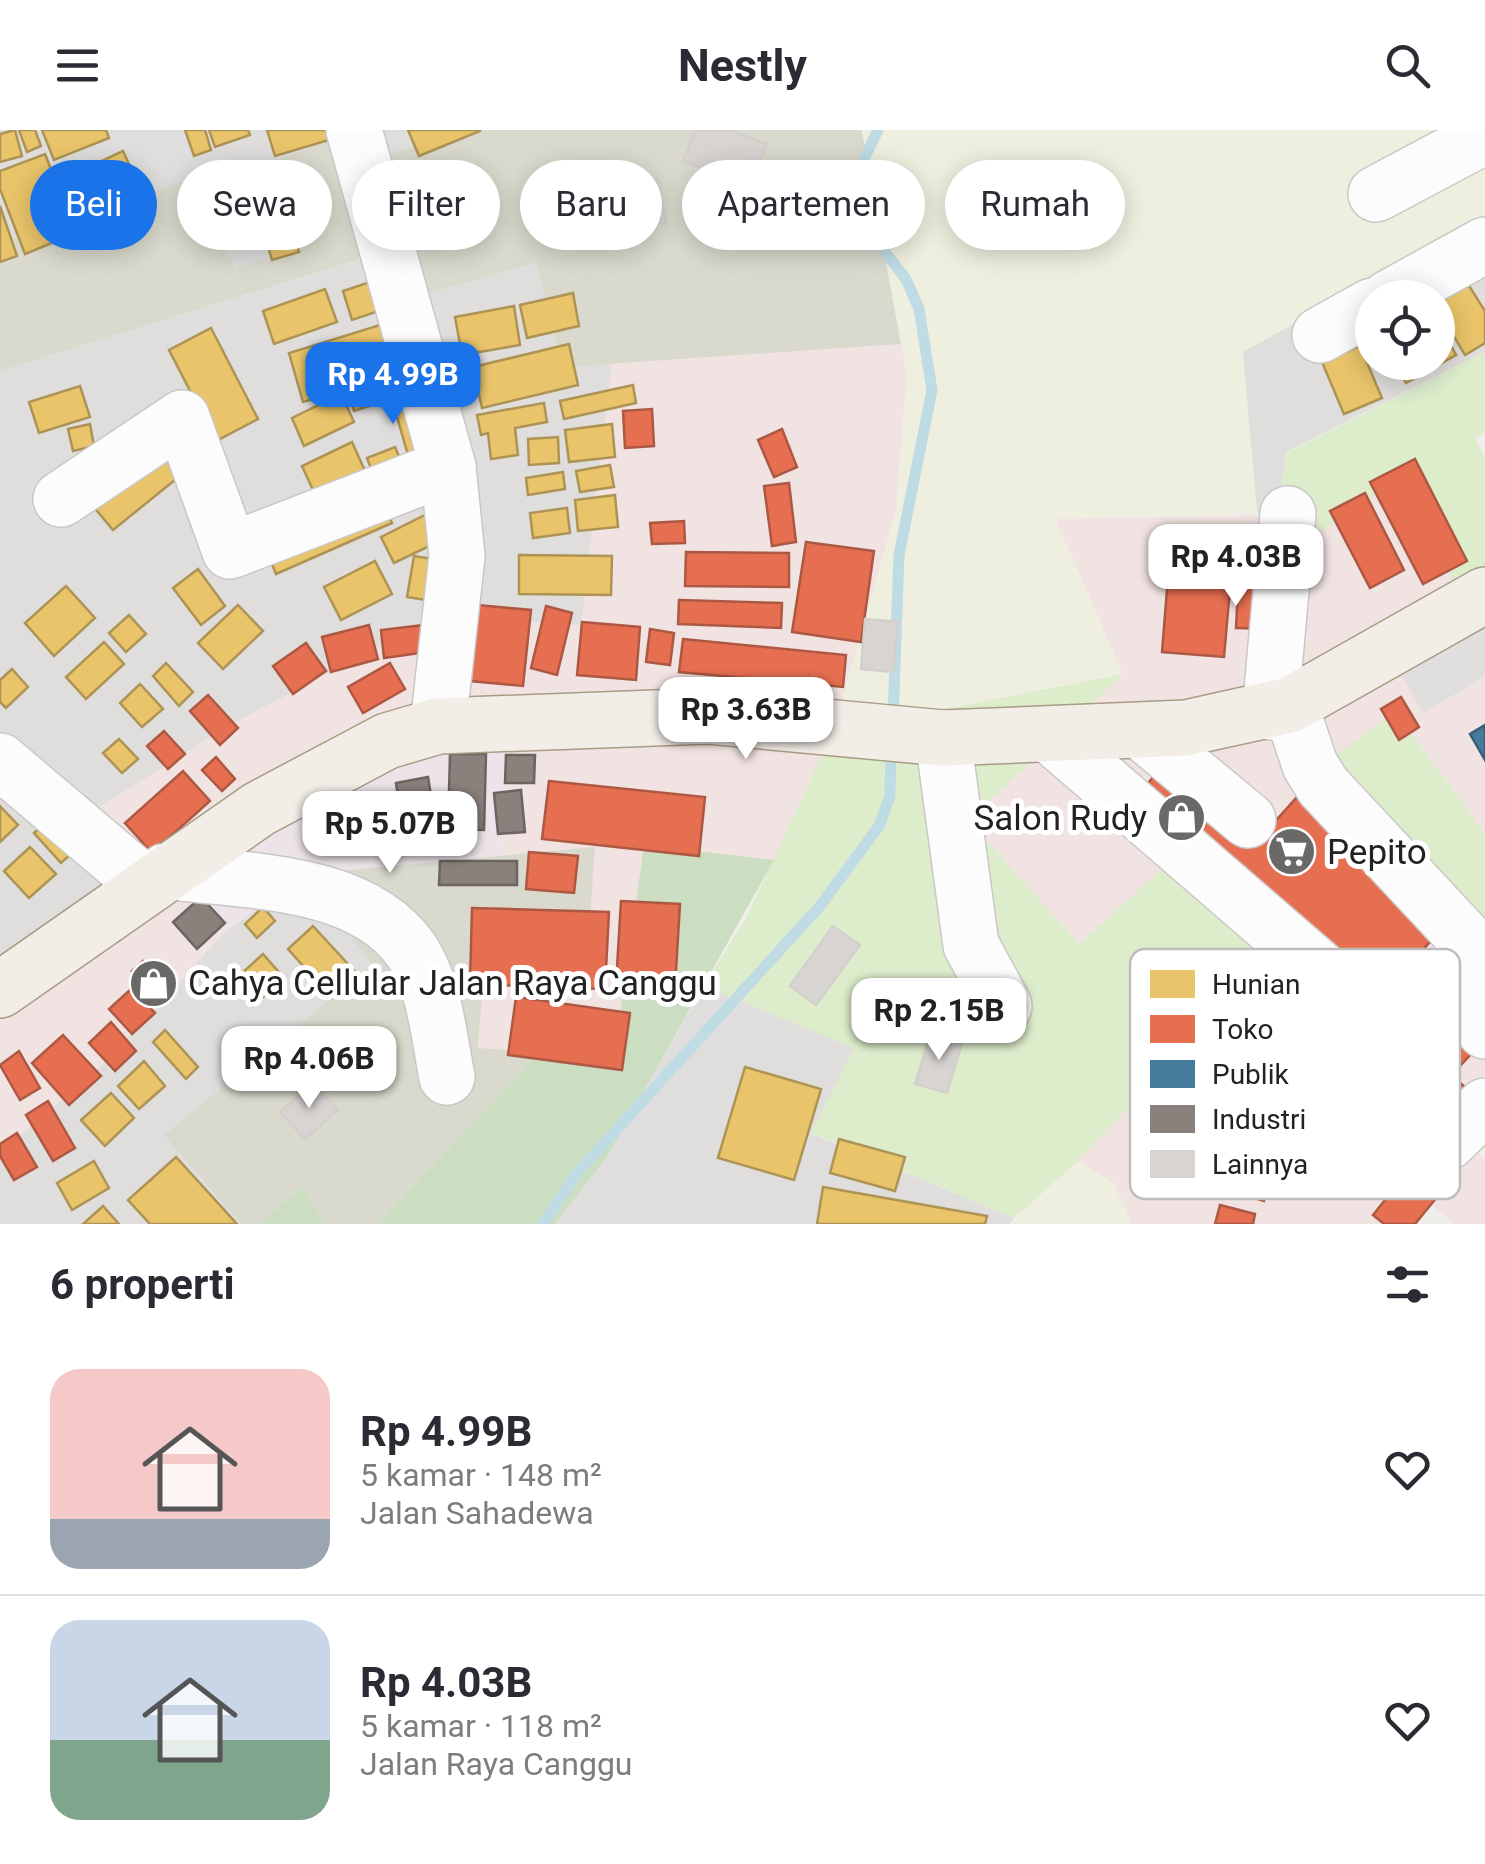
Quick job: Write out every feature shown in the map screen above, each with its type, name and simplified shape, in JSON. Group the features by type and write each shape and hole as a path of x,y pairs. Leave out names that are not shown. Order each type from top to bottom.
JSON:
{"main road":[{"path":"0,990 259,809 387,741 438,726 708,716 943,738 1144,732 1280,708 1485,595"}],"street":[{"path":"354,130 448,467 457,556 438,726"},
{"path":"1376,194 1485,136"},
{"path":"1422,280 1485,245"},
{"path":"1320,336 1355,316"},
{"path":"61,499 182,418 230,551 448,467"},
{"path":"1288,514 1280,708 1323,786 1463,936 1462,978 1485,1031"},
{"path":"1144,732 1248,820"},
{"path":"1051,736 1297,949"},
{"path":"943,738 970,944 1004,1006"},
{"path":"0,760 156,878 309,892 340,899 374,916 411,950 430,993 447,1077"},
{"path":"1460,1130 1485,1106"}],"shaded area":[{"path":"0,130 480,130 352,163 177,160 177,250 294,250 234,270 61,250 157,250 157,160 30,160 30,246 0,243"},
{"path":"480,130 862,130 867,160 682,160 682,250 884,250 901,344 562,367 536,263 393,303 377,254 0,371 0,243 30,233 30,250 157,250 157,190 177,184 177,250 226,250 235,269 293,250 332,250 332,160 278,159 345,135 352,160 352,250 500,250 500,160 365,160"},
{"path":"1485,218 1485,352 1455,367 1455,280 1373,280"},
{"path":"378,254 393,302 537,263 561,366 612,363 582,626 438,615 0,969 0,371"},
{"path":"1355,290 1355,380 1429,380 1286,452 1278,515 1257,513 1242,352"},
{"path":"901,344 907,375 896,510 833,731 774,860 644,846 614,1058 478,1048 485,955 594,848 502,856 510,699 165,843 226,931 94,1073 0,1152 0,969 116,878 62,831 226,727 438,615 581,626 612,363"},
{"path":"1392,482 1468,603 1424,713 1485,676 1485,833 1396,711 1485,998 1485,1098 1460,1121 1460,949 1275,949 1282,941 1226,852 1144,776 1125,799 1177,856 1079,945 969,821 1123,674 1055,519 1278,515 1294,550"},
{"path":"1485,591 1485,676 1424,713 1385,650"},
{"path":"510,698 502,856 305,874 226,931 165,842"},
{"path":"595,847 587,957 485,956 478,1048 540,1052 377,1224 325,1224 302,1187 260,1224 241,1224 164,1135 372,965 305,874"},
{"path":"305,874 373,965 165,1135 241,1224 0,1224 0,1152 94,1073 226,931"},
{"path":"704,986 854,1048 812,1134 1014,1218 1010,1224 555,1224 607,1157"},
{"path":"1130,1105 1130,1199 1416,1199 1399,1224 1132,1224 1113,1183 1078,1161"},
{"path":"1460,1137 1485,1159 1485,1224 1454,1224 1425,1199 1460,1199"}],"green space":[{"path":"862,130 1485,130 1485,218 1373,280 1355,280 1355,290 1243,352 1257,513 1055,519 1123,674 833,731 896,510 907,375 884,250 925,250 925,160 868,160"},
{"path":"1485,352 1485,432 1475,438 1485,457 1485,591 1468,603 1392,483 1293,551 1278,515 1286,453 1430,380 1455,380 1455,367"},
{"path":"1123,674 969,821 1079,944 1192,842 1283,942 1276,949 1130,949 1130,1105 1078,1161 1014,1218 811,1133 854,1048 704,986 747,916 833,731"},
{"path":"1395,711 1485,833 1485,998 1460,960 1460,949 1453,949 1329,760"},
{"path":"644,845 774,860 607,1157 555,1224 377,1224 540,1052 614,1058"},
{"path":"1078,1161 1113,1183 1132,1224 1010,1224"},
{"path":"302,1187 325,1224 260,1224"}],"building: Hunian":[{"path":"15,130 22,156 0,162 0,134"},
{"path":"19,130 35,130 41,146 27,152"},
{"path":"42,130 106,130 109,138 54,160"},
{"path":"185,130 205,130 211,150 194,156"},
{"path":"209,130 248,130 250,135 215,147"},
{"path":"267,130 336,130 339,137 275,156"},
{"path":"408,130 480,130 480,131 419,156"},
{"path":"123,151 127,160 104,160"},
{"path":"45,154 47,160 30,160 30,250 35,250 25,254 0,189 0,171"},
{"path":"0,206 17,256 0,262"},
{"path":"269,250 298,250 299,252 272,260"},
{"path":"1466,281 1485,311 1485,343 1465,355 1455,338 1455,288"},
{"path":"370,282 379,311 352,320 343,291"},
{"path":"325,289 337,322 274,344 263,311"},
{"path":"573,293 579,326 527,338 520,305"},
{"path":"514,306 520,345 462,355 455,317"},
{"path":"393,321 408,371 303,402 289,353"},
{"path":"211,328 258,419 216,441 169,350"},
{"path":"569,344 578,385 482,408 473,367"},
{"path":"1355,348 1355,380 1374,380 1382,398 1344,414 1322,362"},
{"path":"390,380 395,398 354,411 349,393"},
{"path":"633,385 636,403 564,419 560,401"},
{"path":"80,386 90,417 39,433 29,402"},
{"path":"341,394 354,422 304,446 292,418"},
{"path":"421,402 435,447 408,455 395,410"},
{"path":"544,403 547,422 515,428 518,455 491,459 488,433 481,435 477,415"},
{"path":"90,424 94,446 73,451 68,429"},
{"path":"612,424 615,457 569,462 565,430"},
{"path":"165,435 191,467 113,530 87,499"},
{"path":"558,437 559,463 529,465 528,439"},
{"path":"352,442 374,491 324,514 302,466"},
{"path":"395,447 407,475 378,487 367,458"},
{"path":"610,465 614,487 580,492 576,471"},
{"path":"563,472 565,489 528,495 526,478"},
{"path":"615,495 618,527 578,531 575,500"},
{"path":"381,496 392,523 276,574 265,547"},
{"path":"567,508 570,533 533,538 530,513"},
{"path":"429,513 442,540 394,563 381,537"},
{"path":"519,555 612,556 611,595 519,594"},
{"path":"414,556 445,561 438,602 407,597"},
{"path":"375,561 392,594 341,620 324,587"},
{"path":"198,569 225,606 201,625 173,588"},
{"path":"66,586 95,618 54,656 25,623"},
{"path":"238,605 263,631 223,669 198,643"},
{"path":"129,615 146,634 126,652 109,633"},
{"path":"104,642 124,664 86,699 66,677"},
{"path":"166,663 193,692 179,706 153,676"},
{"path":"12,669 28,687 6,708 0,702 0,680"},
{"path":"140,684 163,709 142,727 120,703"},
{"path":"119,739 138,759 122,773 103,753"},
{"path":"0,806 18,825 0,842"},
{"path":"45,823 72,853 61,863 34,833"},
{"path":"30,847 56,874 29,898 4,871"},
{"path":"263,907 275,921 257,938 245,924"},
{"path":"313,926 358,975 332,998 288,949"},
{"path":"263,954 284,978 253,1006 231,983"},
{"path":"165,1030 198,1067 186,1079 153,1042"},
{"path":"144,1061 165,1086 139,1109 118,1086"},
{"path":"745,1067 821,1089 794,1180 718,1158"},
{"path":"111,1093 134,1118 105,1146 81,1120"},
{"path":"839,1139 905,1157 895,1191 830,1173"},
{"path":"176,1157 237,1224 150,1224 128,1200"},
{"path":"94,1161 109,1188 72,1210 57,1183"},
{"path":"823,1187 987,1216 985,1224 817,1224"},
{"path":"103,1206 119,1224 83,1224"}],"building: Toko":[{"path":"652,409 654,446 625,448 623,411"},
{"path":"782,429 797,467 774,477 758,440"},
{"path":"1415,459 1467,561 1423,584 1370,482"},
{"path":"789,483 796,542 772,546 764,486"},
{"path":"1365,493 1404,570 1370,588 1330,511"},
{"path":"684,521 685,543 652,544 650,523"},
{"path":"1172,527 1235,532 1224,657 1162,652"},
{"path":"1241,531 1278,534 1272,629 1236,628"},
{"path":"806,542 874,551 861,642 792,632"},
{"path":"686,552 789,553 789,587 685,586"},
{"path":"679,600 782,603 781,628 678,624"},
{"path":"477,605 531,610 523,686 470,681"},
{"path":"546,606 572,613 557,675 531,668"},
{"path":"582,622 640,627 636,680 577,675"},
{"path":"369,625 378,659 331,672 322,637"},
{"path":"424,625 427,652 384,658 381,630"},
{"path":"650,629 674,633 670,665 646,662"},
{"path":"683,639 846,655 843,687 679,672"},
{"path":"306,643 326,671 293,694 273,666"},
{"path":"390,663 405,689 363,713 348,687"},
{"path":"208,695 238,728 220,745 190,711"},
{"path":"1401,697 1419,727 1399,740 1381,709"},
{"path":"164,731 185,754 168,769 147,746"},
{"path":"216,757 235,779 222,791 202,770"},
{"path":"183,771 210,801 152,853 125,823"},
{"path":"1158,771 1253,846 1297,797 1443,927 1424,949 1326,949 1136,798"},
{"path":"549,781 705,797 699,856 542,839"},
{"path":"529,852 578,856 574,893 526,889"},
{"path":"621,901 680,904 675,987 616,984"},
{"path":"472,908 609,912 605,989 470,984"},
{"name":"Cahya Cellular Jalan Raya Canggu","path":"143,961 174,995 162,1005 132,971"},
{"path":"132,988 155,1013 132,1034 109,1009"},
{"path":"516,997 630,1013 622,1070 508,1055"},
{"path":"1460,1018 1484,1040 1460,1066"},
{"path":"111,1022 136,1051 115,1071 89,1043"},
{"path":"63,1035 101,1076 69,1105 32,1063"},
{"path":"19,1051 40,1088 20,1100 0,1065"},
{"path":"48,1101 75,1148 53,1161 26,1115"},
{"path":"17,1133 37,1167 14,1180 0,1156 0,1144"},
{"path":"1386,1199 1435,1199 1415,1224 1384,1224 1373,1215"},
{"path":"1220,1205 1255,1214 1253,1224 1215,1224"}],"building: Publik":[{"path":"1485,725 1485,760 1470,734"}],"building: Industri":[{"path":"450,754 486,754 484,830 448,829"},
{"path":"506,755 535,755 534,783 505,783"},
{"path":"428,777 438,838 405,844 396,783"},
{"path":"521,790 525,832 498,834 494,793"},
{"path":"440,861 517,861 517,885 439,885"},
{"path":"201,897 225,923 197,949 173,922"}],"building: Lainnya":[{"path":"695,130 730,130 767,144 761,160 683,160"},
{"path":"865,619 898,622 893,672 861,669"},
{"path":"833,926 860,945 816,1005 790,986"},
{"path":"931,1033 962,1043 947,1093 915,1084"},
{"path":"313,1083 338,1110 305,1139 280,1112"}],"waterway":[{"path":"878,130 865,157 860,190 864,225 906,279 919,309 932,390 899,555 893,720"},
{"path":"543,1224 578,1172 820,906 879,826 890,796 891,749"}],"place":[{"name":"Salon Rudy","path":"1182,818"},
{"name":"Pepito","path":"1292,852"},
{"name":"Cahya Cellular Jalan Raya Canggu","path":"153,983"}]}
